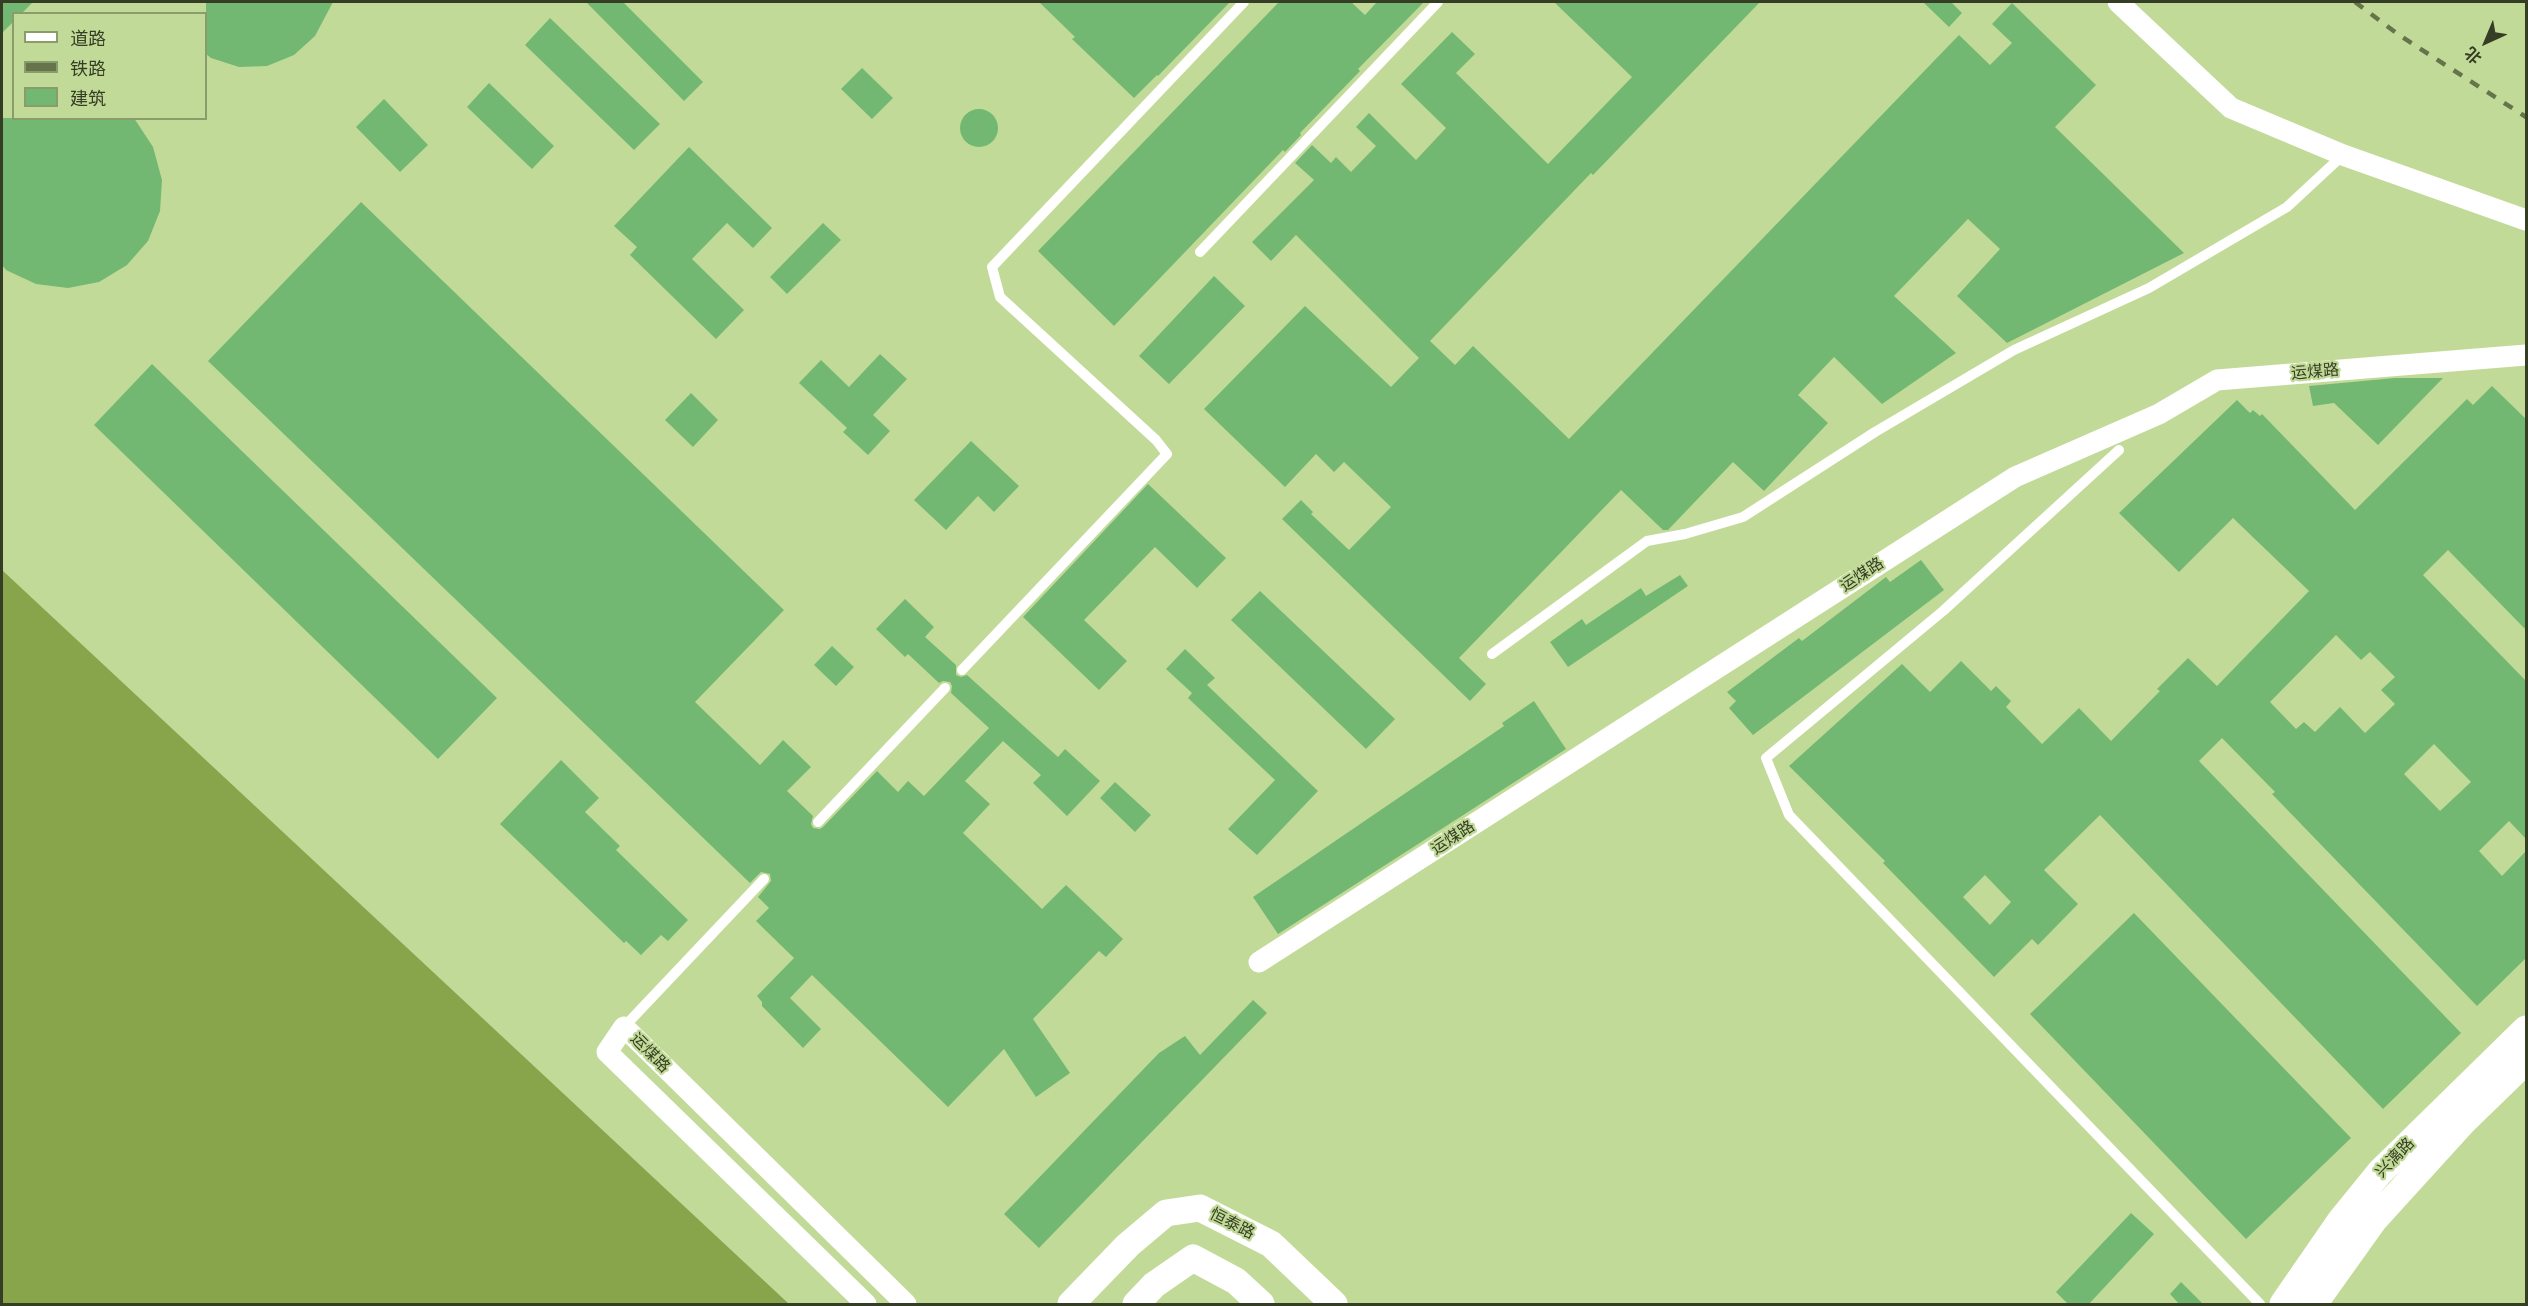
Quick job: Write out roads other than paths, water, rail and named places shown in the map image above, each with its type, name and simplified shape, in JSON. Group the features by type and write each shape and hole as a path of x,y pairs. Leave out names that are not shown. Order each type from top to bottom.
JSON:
{"street":[{"path":"2118,2 2231,108 2343,155 2526,220"},
{"name":"运煤路","path":"1259,962 2015,477 2159,414 2217,381 2526,355"},
{"name":"运煤路","path":"866,1305 607,1052 624,1027 906,1305"},
{"name":"兴漓路","path":"2283,1305 2341,1221 2380,1172 2526,1029"},
{"name":"兴漓路","path":"2314,1305 2374,1220 2464,1121 2526,1061"},
{"name":"恒泰路","path":"1071,1305 1128,1245 1166,1213 1200,1208 1271,1245 1334,1305"},
{"path":"1136,1305 1155,1285 1192,1258 1236,1281 1261,1305"}],"lane":[{"path":"962,670 1167,454 1156,440 1000,297 992,267 1244,2"},
{"path":"1200,252 1438,2"},
{"path":"1492,654 1647,541 1685,534 1743,517 1875,432 2014,350 2149,288 2288,207 2343,155"},
{"path":"2119,450 1943,611 1766,758 1789,815 2260,1305"},
{"path":"818,822 945,688"},
{"path":"624,1027 764,879"}],"railway":[{"path":"2355,2 2399,35 2526,117"}]}
